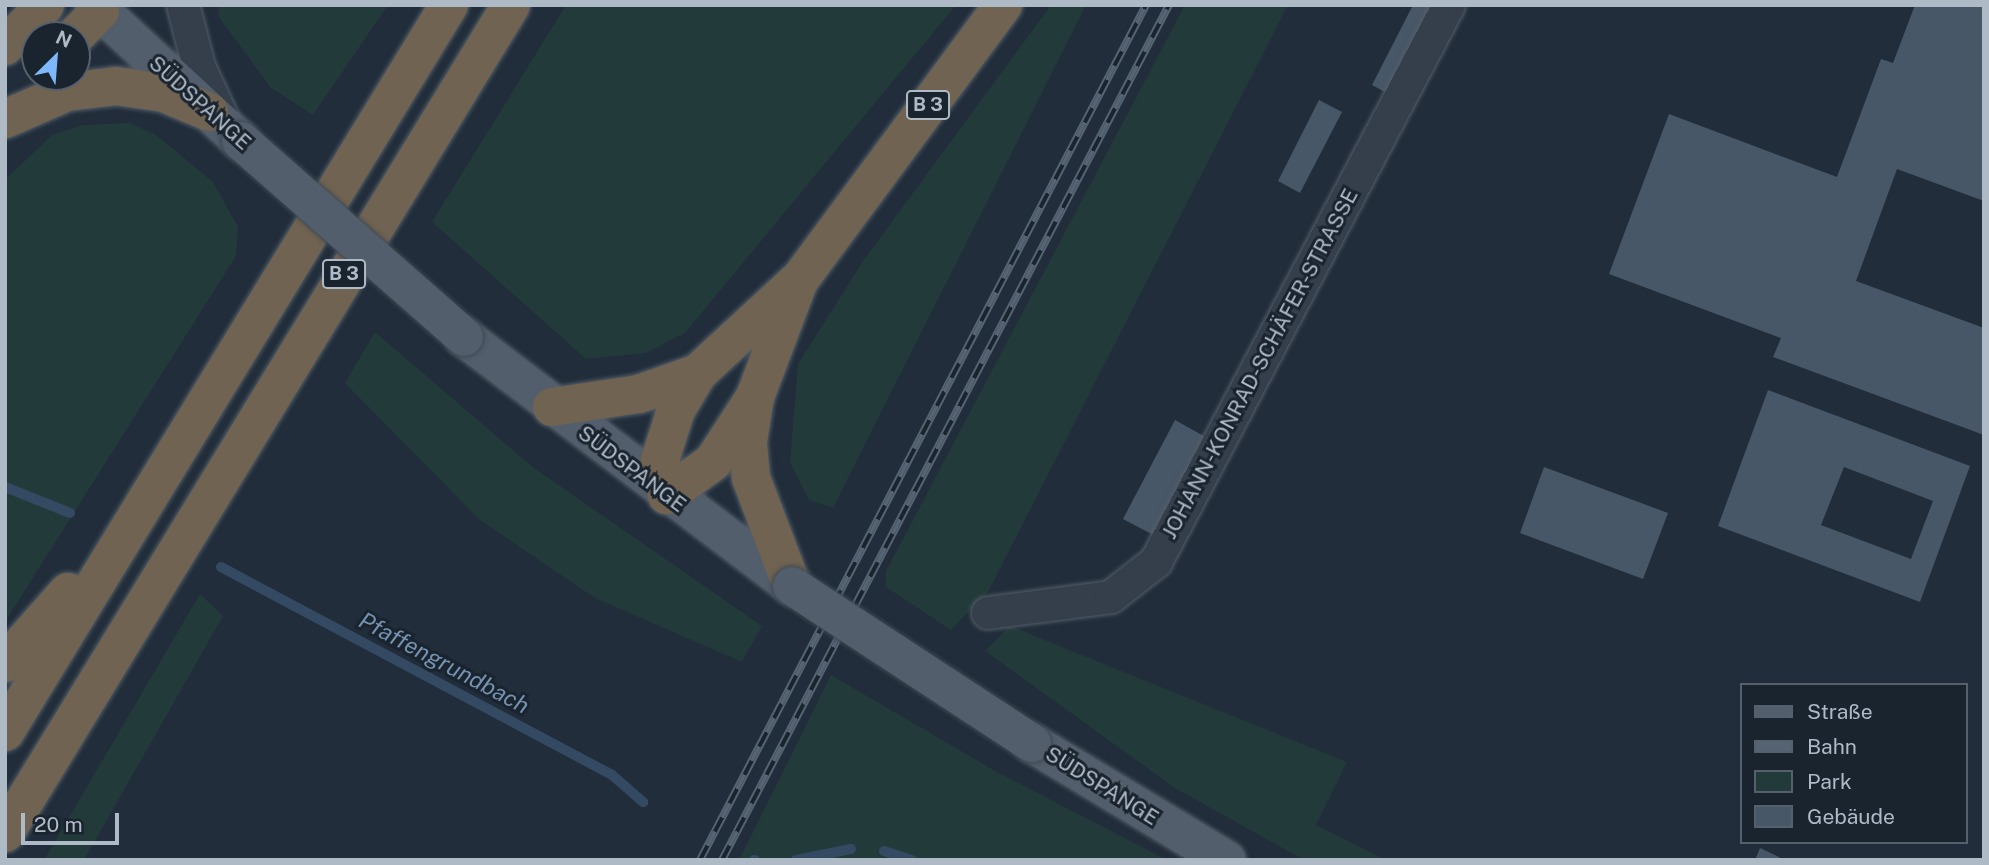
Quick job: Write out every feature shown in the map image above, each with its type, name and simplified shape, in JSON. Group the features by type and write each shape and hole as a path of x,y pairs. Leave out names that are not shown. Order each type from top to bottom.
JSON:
{"highway":[{"path":"5,46 45,5"},
{"name":"B 3","path":"5,732 129,522 449,5"},
{"name":"B 3","path":"5,833 511,5"},
{"name":"B 3","path":"755,397 713,461 667,495 660,460 667,435 698,373 801,278 1003,5"},
{"path":"5,119 67,92 116,86 164,93 227,128"},
{"path":"5,110 23,91"},
{"name":"B 3","path":"792,586 751,478 748,441 755,397 801,278"},
{"name":"B 3","path":"552,407 647,392 698,373"},
{"name":"B 3","path":"5,663 129,522"}],"main road":[{"name":"SÜDSPANGE","path":"94,14 464,337 667,495 792,586 1032,743 1226,860"}],"street":[{"path":"183,5 200,67 227,128"},
{"name":"JOHANN-KONRAD-SCHÄFER-STRASSE","path":"988,613 1111,597 1156,562 1449,5"}],"green space":[{"path":"218,5 388,5 313,115 270,87 219,17"},
{"path":"566,5 956,5 685,333 646,353 586,359 432,222"},
{"path":"1051,5 1086,5 833,508 809,500 790,462 798,364 863,261"},
{"path":"1185,5 1288,5 988,592 951,630 886,587 886,571"},
{"path":"130,123 156,135 213,182 238,227 236,256 5,622 5,180 52,135 83,125"},
{"path":"375,332 534,468 762,626 742,662 595,598 480,520 345,383"},
{"path":"200,594 223,616 84,860 44,860"},
{"path":"1010,626 1347,762 1316,825 1386,860 1304,860 1175,788 985,651"},
{"path":"831,675 997,772 1167,860 739,860"}],"building":[{"path":"1413,5 1443,5 1396,98 1372,85"},
{"path":"1915,5 1984,5 1984,201 1897,169 1856,281 1984,328 1984,435 1773,357 1781,338 1609,274 1669,114 1837,177 1881,59 1893,63"},
{"path":"1319,100 1342,112 1300,193 1278,181"},
{"path":"1768,390 1970,466 1920,602 1718,526","holes":["1844,467 1933,501 1911,559 1821,525"]},
{"path":"1175,420 1211,440 1159,538 1123,519"},
{"path":"1544,467 1668,513 1643,579 1520,533"},
{"path":"1760,848 1785,860 1755,860"}],"waterway":[{"name":"Pfaffengrundbach","path":"5,487 70,513"},
{"name":"Pfaffengrundbach","path":"221,567 611,774 643,802"},
{"name":"Pfaffengrundbach","path":"796,860 851,849"},
{"name":"Pfaffengrundbach","path":"884,851 912,860"}],"railway":[{"path":"700,860 1146,5"},
{"path":"722,860 1169,5"}]}
